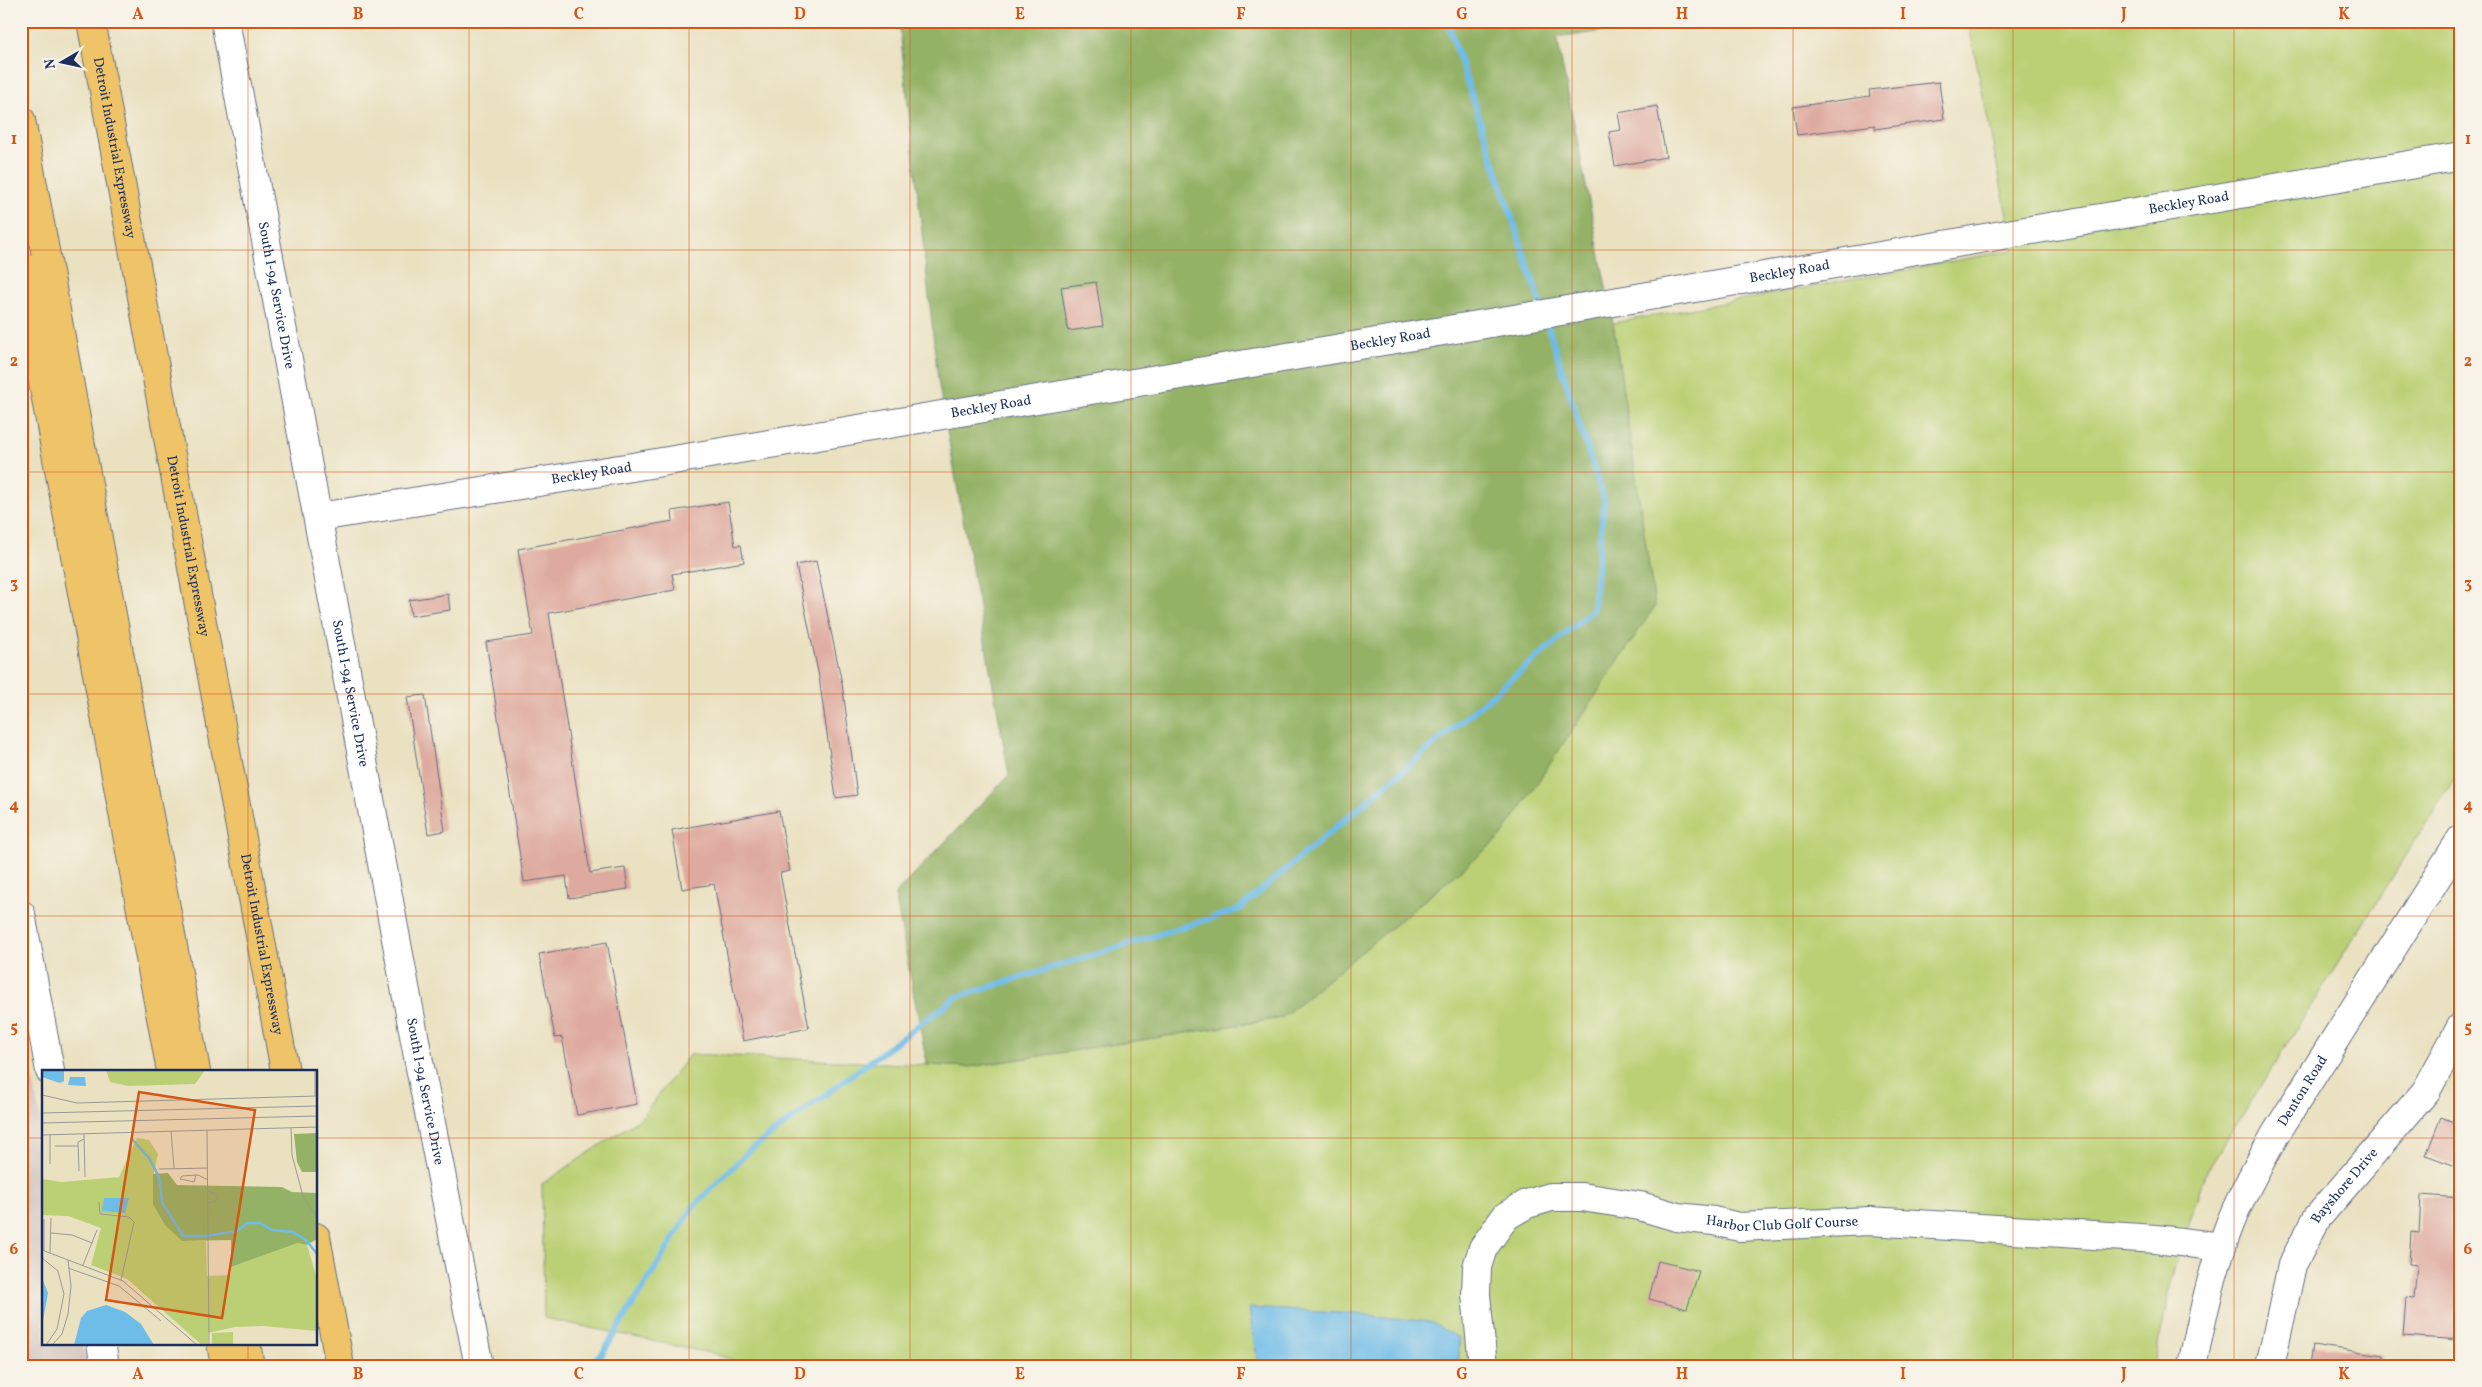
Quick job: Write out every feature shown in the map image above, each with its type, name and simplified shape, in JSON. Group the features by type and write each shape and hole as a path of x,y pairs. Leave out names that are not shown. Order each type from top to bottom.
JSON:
{"highway":[{"name":"Detroit Industrial Expressway","path":"91,21 286,1070"},
{"path":"21,120 196,1070"},
{"path":"21,265 171,1070"},
{"path":"318,1248 340,1366"},
{"path":"221,1344 225,1366"},
{"path":"246,1344 250,1366"}],"street":[{"name":"South I-94 Service Drive","path":"225,21 418,1052 479,1366"},
{"name":"Beckley Road","path":"319,517 632,467 1514,319 2461,156"},
{"name":"Denton Road","path":"2192,1366 2202,1318 2222,1247 2250,1180 2275,1135 2461,839"},
{"path":"21,914 50,1070"},
{"name":"Bayshore Drive","path":"2270,1366 2292,1265 2317,1218 2426,1091 2461,1027"},
{"name":"Harbor Club Golf Course","path":"1483,1366 1476,1294 1477,1267 1484,1248 1506,1216 1527,1204 1551,1197 1582,1197 1620,1203 1677,1217 1714,1221 1739,1227 1834,1221 1870,1221 2156,1239 2222,1247"},
{"path":"101,1344 105,1366"}],"shaded area":[{"path":"21,1018 42,1127 42,1344 82,1344 87,1366 21,1366"}],"green space":[{"path":"899,21 1671,21 1557,38 1613,323 1655,606 1501,837 1281,1018 969,1067 927,1065 895,894 1009,775 938,380"},
{"path":"1968,21 2461,21 2461,768 2204,1176 2172,1277 2154,1366 752,1366 714,1354 544,1318 542,1184 641,1118 690,1054 969,1067 1281,1018 1501,837 1654,606 1613,323 2014,250"}],"water":[{"path":"1249,1308 1357,1314 1430,1322 1459,1338 1459,1366 1258,1366"}],"building":[{"path":"1939,82 1944,119 1875,129 1875,125 1797,135 1793,107 1870,96 1869,90"},
{"path":"1657,106 1666,157 1615,166 1609,132 1621,130 1618,113"},
{"path":"1096,282 1103,326 1068,331 1061,287"},
{"path":"728,502 735,546 741,545 744,562 672,574 675,590 549,613 590,873 625,868 628,889 569,898 566,876 524,882 486,642 533,635 518,549 673,521 672,511"},
{"path":"816,561 842,683 857,795 836,798 819,677 796,565"},
{"path":"448,594 450,610 411,616 409,600"},
{"path":"425,695 445,831 428,834 407,697"},
{"path":"779,811 790,871 780,873 809,1028 743,1041 714,884 682,889 672,830"},
{"path":"607,942 637,1104 577,1115 562,1037 555,1038 539,954"},
{"path":"2441,1117 2461,1125 2461,1168 2426,1155"},
{"path":"2421,1195 2461,1198 2461,1340 2403,1336 2406,1298 2414,1299 2417,1265 2409,1264 2411,1232 2419,1233"},
{"path":"1658,1261 1699,1271 1687,1309 1649,1299"},
{"path":"2312,1345 2383,1355 2382,1366 2309,1366"}],"waterway":[{"path":"1447,21 1542,308"},
{"path":"586,1366 602,1354 693,1207 749,1151 957,997 1238,910 1593,610 1604,500 1546,320"}]}
